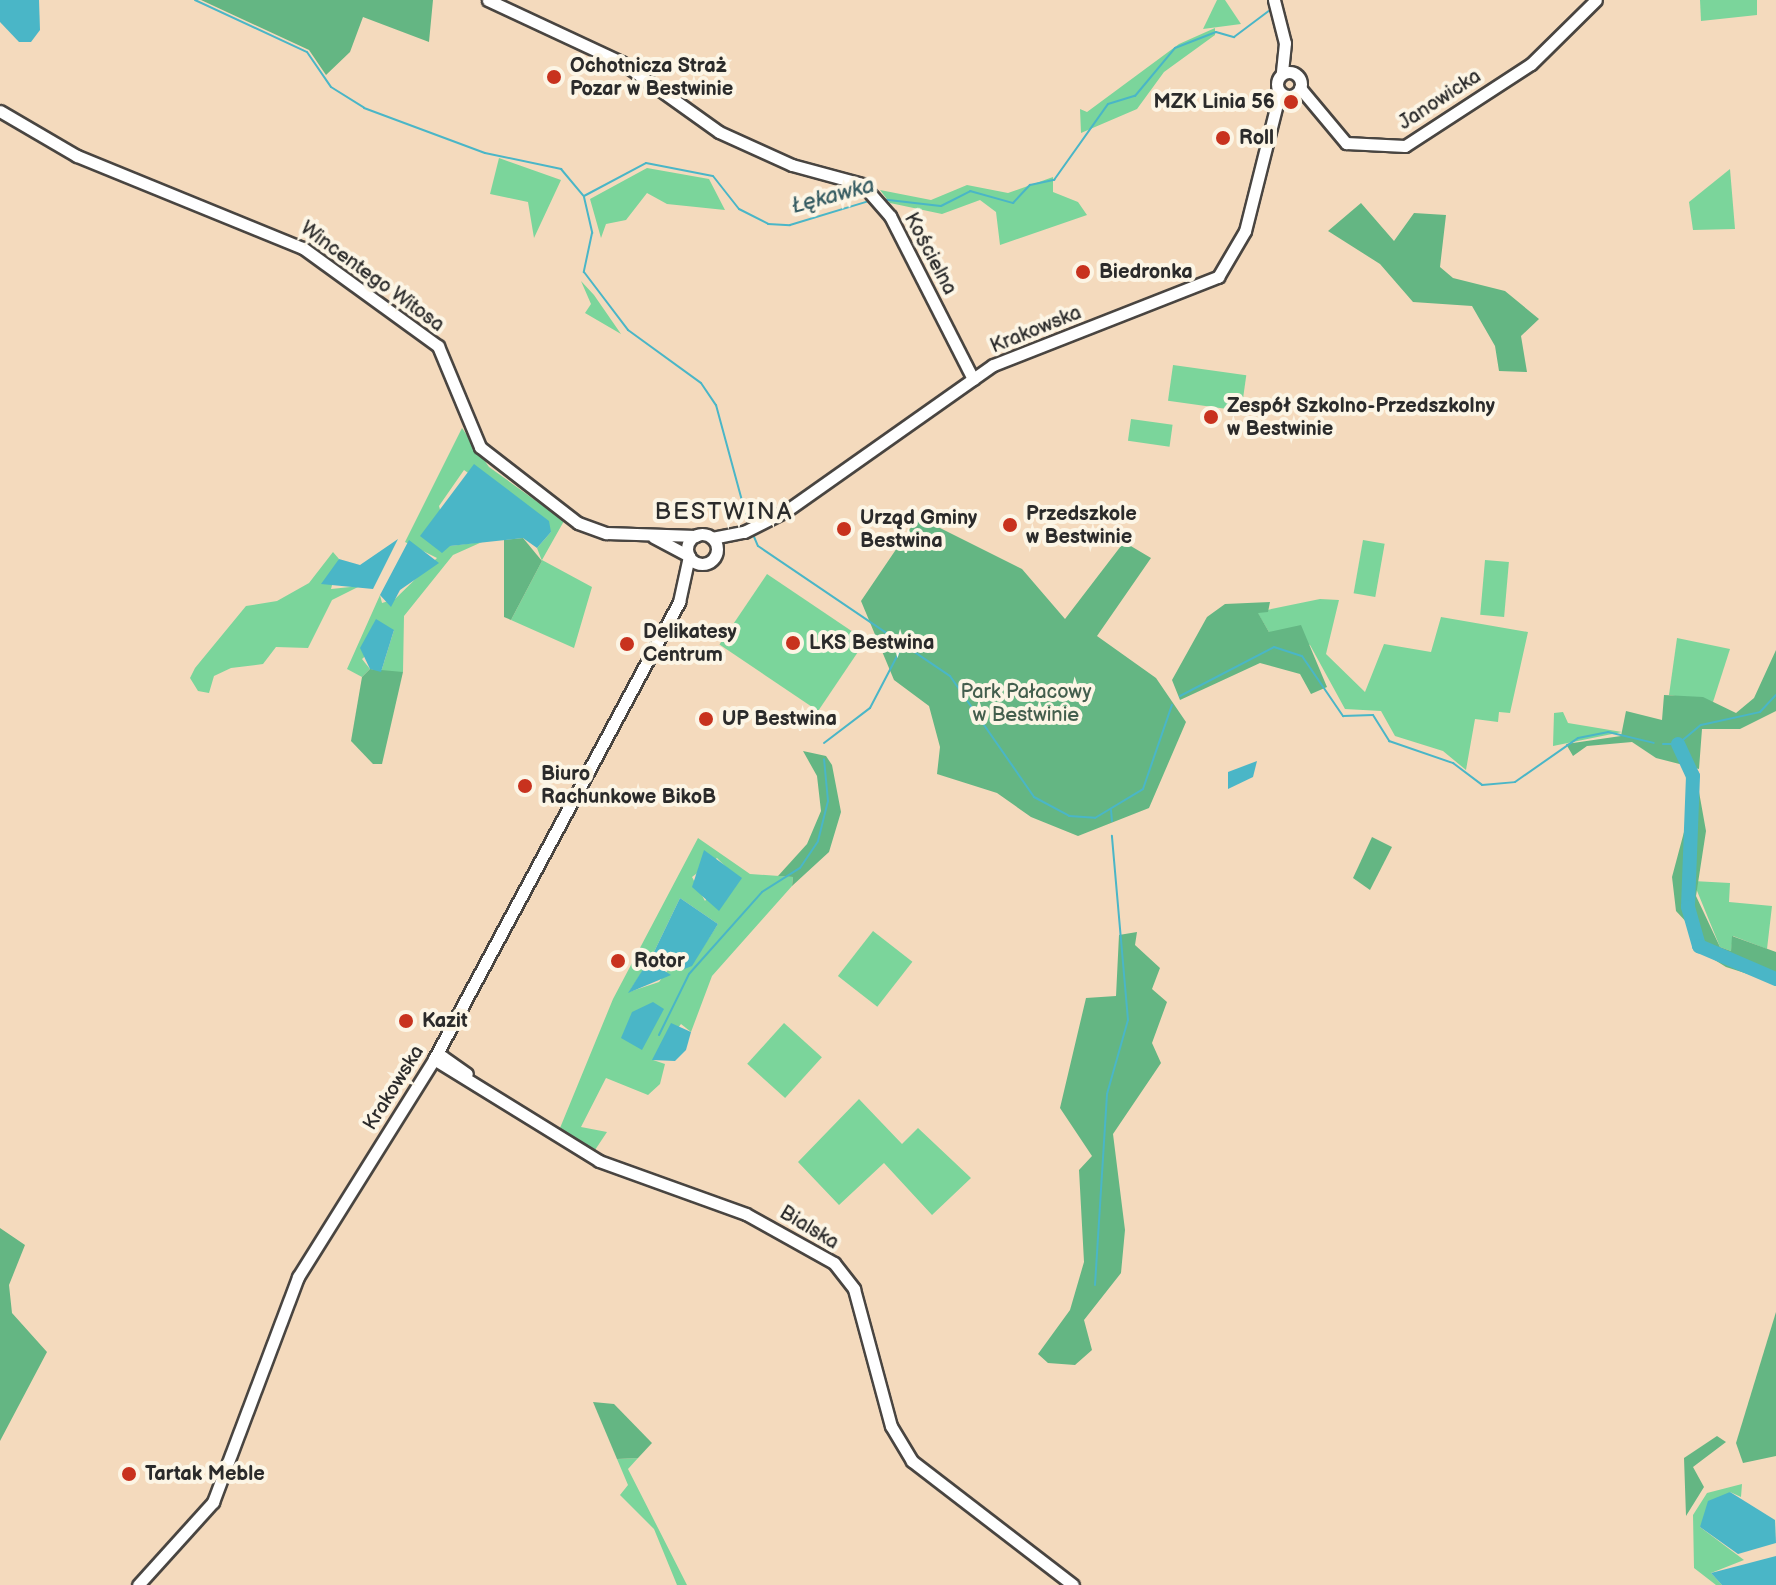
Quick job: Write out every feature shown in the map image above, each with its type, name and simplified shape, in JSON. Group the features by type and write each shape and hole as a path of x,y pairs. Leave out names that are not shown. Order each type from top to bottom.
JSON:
{"street":[{"name":"Kościelna","path":"488,0 621,62 719,132 879,199 973,379"},
{"path":"1274,0 1285,43 1298,75 1297,92 1280,92"},
{"name":"Janowicka","path":"1297,92 1346,143 1405,146 1531,64 1596,0"},
{"path":"1285,43 1282,74 1298,75"},
{"name":"Krakowska","path":"138,1585 213,1502 298,1277 439,1064 449,1031 679,602 703,564 750,530 835,480 973,379 1015,354 1218,277 1245,231 1276,124 1282,74"},
{"name":"Krakowska","path":"1276,124 1297,92"},
{"name":"Wincentego Witosa","path":"0,111 77,156 294,242 438,346 456,376 470,432 501,468 585,526 654,537 696,536"},
{"name":"Krakowska","path":"679,602 696,536 712,538 750,530"},
{"name":"Wincentego Witosa","path":"654,537 703,564"},
{"path":"712,538 716,554"},
{"name":"Bialska","path":"439,1064 477,1084 599,1161 738,1211 834,1263 854,1289 891,1426 912,1461 1073,1585"}],"green space":[{"path":"201,0 433,0 429,42 363,17 350,52 326,75 309,50"},
{"path":"1217,0 1225,0 1241,24 1203,29"},
{"path":"1700,0 1757,0 1757,15 1701,21"},
{"path":"1215,28 1215,35 1164,72 1137,109 1081,133 1080,109 1087,112 1179,44"},
{"path":"499,158 561,180 534,238 528,202 490,194"},
{"path":"647,168 709,179 725,210 667,204 647,193 626,220 606,224 601,238 590,199"},
{"path":"1730,169 1735,229 1693,230 1689,202"},
{"path":"1053,177 1053,192 1078,202 1087,215 1000,245 996,212 980,200 942,214 890,203 880,190 931,200 967,185 1008,193"},
{"path":"1361,203 1394,241 1414,213 1446,215 1440,267 1453,278 1505,291 1539,319 1521,336 1527,372 1499,371 1495,346 1472,306 1413,302 1380,264 1328,231"},
{"path":"581,281 621,334 585,313 591,304"},
{"path":"1173,365 1246,375 1241,411 1168,401"},
{"path":"1131,419 1173,425 1170,447 1128,441"},
{"path":"462,428 489,467 564,521 542,560 592,587 574,648 511,620 542,561 537,548 551,532 464,470 439,506 450,546 482,542 453,555 404,616 403,672 381,672 394,630 362,659 370,669 362,677 347,669 380,595 382,603 395,599 437,558 405,542"},
{"name":"Park Pałacowy w Bestwinie","path":"918,517 1022,569 1065,619 1124,542 1151,558 1097,636 1156,678 1186,722 1149,808 1078,836 1031,817 997,793 937,774 940,747 929,706 894,680 861,601"},
{"path":"523,538 542,561 511,620 504,617 504,540"},
{"path":"1363,540 1385,544 1375,597 1354,593"},
{"path":"333,552 339,559 331,589 360,586 332,600 308,648 276,647 263,664 231,668 214,676 209,693 198,691 190,678 195,668 246,606 277,601 309,583"},
{"path":"1485,560 1509,562 1504,617 1480,615"},
{"name":"LKS Bestwina","path":"767,574 866,641 818,711 719,644"},
{"path":"1320,599 1339,600 1326,654 1365,692 1384,644 1431,652 1441,617 1528,632 1510,713 1499,712 1498,722 1475,719 1466,770 1443,751 1395,736 1381,711 1345,709 1310,645 1269,632 1257,612"},
{"path":"1270,602 1268,612 1258,613 1269,632 1301,625 1327,687 1311,694 1300,674 1260,663 1180,700 1172,680 1207,617 1225,604"},
{"path":"1677,638 1730,649 1713,702 1669,695"},
{"path":"1776,650 1776,711 1740,729 1702,729 1699,769 1656,758 1632,742 1587,746 1573,756 1566,744 1621,736 1626,711 1662,720 1664,695 1703,697 1736,713 1754,698"},
{"path":"370,669 403,672 382,764 373,764 351,741 362,677"},
{"path":"1563,712 1568,723 1622,732 1553,746 1554,713"},
{"path":"803,751 826,756 832,765 841,812 829,852 792,886 793,877 778,876 807,844 821,811 817,776"},
{"path":"1687,773 1696,775 1706,831 1696,896 1720,947 1731,951 1732,936 1776,952 1776,983 1726,967 1694,947 1690,926 1676,911 1672,877 1692,802"},
{"path":"1372,837 1392,847 1370,890 1353,878"},
{"path":"698,838 750,874 793,877 792,886 712,976 691,1032 681,1024 653,1060 665,1064 660,1084 648,1095 606,1078 581,1127 607,1132 595,1150 560,1128 613,999","holes":["717,858 728,869 705,901 692,877","680,898 718,924 694,961 670,967 653,954","649,961 668,970 659,982 629,992"]},
{"path":"1693,881 1730,883 1729,902 1772,906 1767,949 1733,936 1731,951 1720,947"},
{"path":"873,931 912,962 877,1007 838,976"},
{"path":"1137,932 1135,945 1160,968 1152,989 1167,1002 1152,1043 1161,1063 1113,1134 1125,1230 1121,1273 1084,1320 1092,1350 1075,1365 1048,1363 1038,1354 1070,1310 1084,1262 1079,1170 1092,1156 1060,1108 1086,998 1116,996 1119,935"},
{"path":"784,1023 822,1057 785,1098 747,1064"},
{"path":"859,1099 902,1144 918,1128 971,1178 932,1215 884,1163 839,1205 798,1162"},
{"path":"0,1228 25,1245 9,1285 12,1313 47,1352 0,1441"},
{"path":"1776,1312 1776,1456 1743,1463 1736,1443"},
{"path":"593,1402 614,1404 652,1443 638,1458 617,1459"},
{"path":"1717,1436 1726,1442 1693,1467 1704,1487 1686,1516 1684,1458"},
{"path":"638,1458 628,1469 687,1585 677,1585 654,1529 620,1495 628,1485 617,1459"},
{"path":"1742,1484 1741,1497 1730,1492 1700,1527 1744,1560 1711,1573 1722,1585 1716,1585 1694,1568 1693,1515 1707,1493"}],"water":[{"path":"0,0 39,0 40,30 31,42 19,42 0,22"},
{"path":"474,464 549,521 551,532 537,548 523,538 450,546 442,553 420,536"},
{"path":"398,539 373,589 321,584 339,559 360,565"},
{"path":"409,540 439,563 400,590 391,607 380,595"},
{"path":"376,619 394,630 381,672 370,669 360,648"},
{"path":"1257,761 1253,777 1228,789 1228,772"},
{"path":"704,850 742,878 719,911 692,887"},
{"path":"680,898 718,924 692,966 682,970 653,954"},
{"path":"649,961 671,975 628,993 640,974"},
{"path":"653,1002 664,1009 642,1050 621,1038 632,1012"},
{"path":"671,1023 691,1032 686,1050 675,1061 652,1060"},
{"path":"1730,1492 1775,1520 1776,1543 1738,1554 1700,1527 1708,1501"},
{"path":"1776,1556 1776,1585 1722,1585 1711,1573"}],"waterway":[{"name":"Łękawka","path":"195,0 307,52 331,87 364,108 485,153 561,169 584,196 646,163 713,176 739,209 768,224 790,225 869,201"},
{"name":"Łękawka","path":"880,199 941,206 970,191 1013,203 1030,185 1054,180 1108,104 1135,96 1175,48 1216,32 1234,37 1270,10"},
{"path":"584,197 592,233 584,272 628,330 701,383 716,405 748,523"},
{"path":"752,532 758,546 950,676 1034,797 1069,816 1095,818 1143,789 1172,705"},
{"path":"824,743 870,708 903,645"},
{"path":"1180,696 1274,647 1302,656 1343,716 1373,715 1389,741 1453,763 1482,785 1515,782 1578,738 1608,732 1654,743"},
{"path":"1663,744 1678,744 1701,725 1760,712 1776,695"},
{"path":"1678,744 1693,776 1688,907 1699,946 1776,979"},
{"path":"659,1035 689,974 762,892 800,868 818,841 828,801 824,759"},
{"path":"1111,810 1112,821"},
{"path":"1095,1285 1107,1094 1128,1020 1112,836"}],"place":[{"name":"Ochotnicza Straż Pozar w Bestwinie","path":"554,77"},
{"name":"MZK Linia 56","path":"1291,102"},
{"name":"Roll","path":"1223,138"},
{"name":"Biedronka","path":"1083,272"},
{"name":"Zespół Szkolno-Przedszkolny w Bestwinie","path":"1211,417"},
{"name":"Przedszkole w Bestwinie","path":"1010,525"},
{"name":"Urząd Gminy Bestwina","path":"844,529"},
{"name":"LKS Bestwina","path":"793,643"},
{"name":"Delikatesy Centrum","path":"627,644"},
{"name":"UP Bestwina","path":"706,719"},
{"name":"Biuro Rachunkowe BikoB","path":"525,786"},
{"name":"Rotor","path":"618,961"},
{"name":"Kazit","path":"406,1021"},
{"name":"Tartak Meble","path":"129,1474"}],"district":[{"name":"BESTWINA","path":"724,512"}]}
